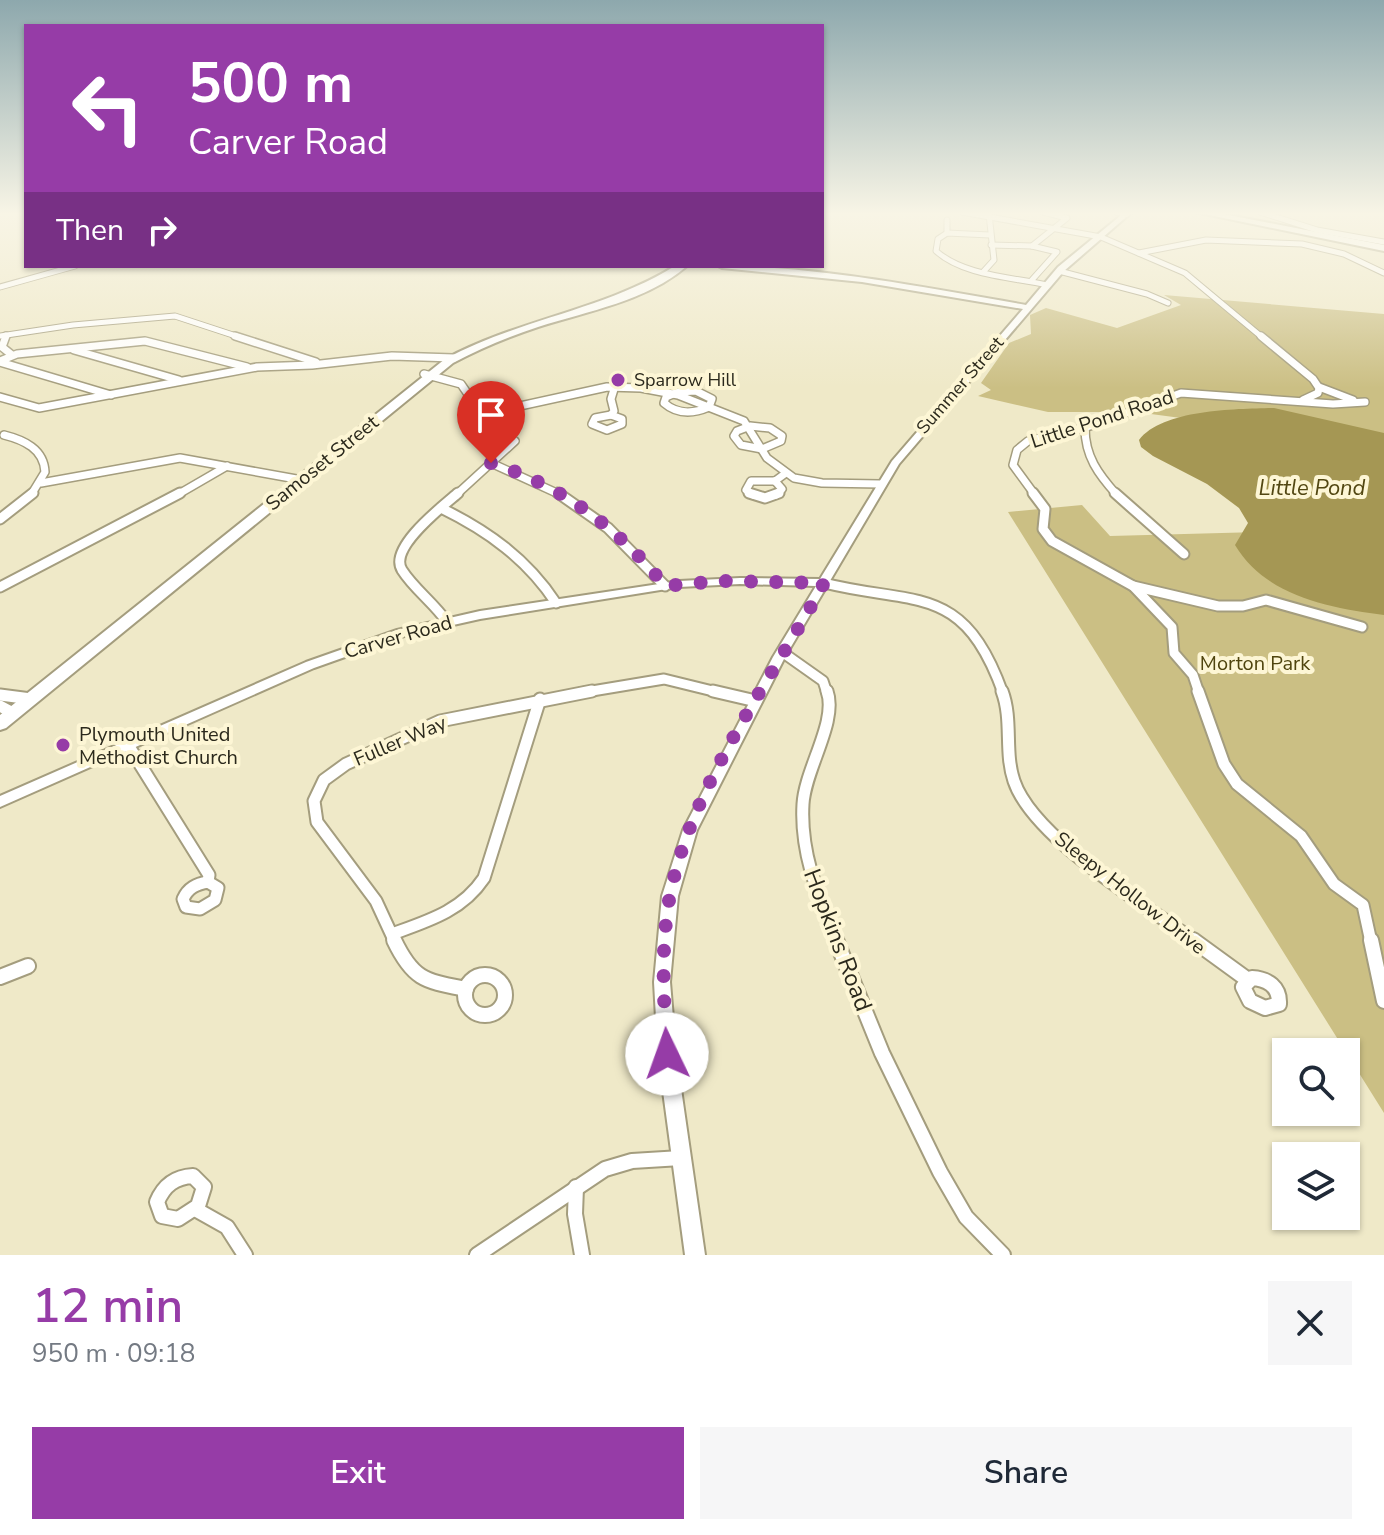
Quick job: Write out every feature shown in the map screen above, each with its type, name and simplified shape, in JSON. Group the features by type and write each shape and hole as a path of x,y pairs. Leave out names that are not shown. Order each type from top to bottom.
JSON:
{"highway":[{"name":"Samoset Street","path":"9,708 451,357 507,329 629,290 665,271"},
{"name":"Samoset Street","path":"451,357 505,333 647,286 674,271"}],"main road":[{"path":"768,271 883,282 1026,307"},
{"name":"Summer Street","path":"695,1255 667,1054 662,982 670,896 690,830 782,652 880,484 912,440 1059,271"},
{"name":"Carver Road","path":"0,802 321,660 447,622 665,586 721,581 824,583"}],"street":[{"path":"0,287 59,271"},
{"path":"984,271 1047,285"},
{"path":"1031,281 1041,271"},
{"path":"1059,271 1147,294 1168,303"},
{"path":"1177,271 1193,277 1319,387 1317,395 1303,400"},
{"path":"12,355 2,347 3,336 73,325 178,316 327,364"},
{"path":"0,362 12,355 145,341 252,368"},
{"path":"68,348 182,381"},
{"path":"0,397 39,408 252,368 327,364 392,356 451,357"},
{"path":"0,362 111,395"},
{"path":"427,374 455,380 464,387 474,403 499,409 615,386 669,395 737,417 750,426 769,462 786,473 814,482 880,484"},
{"path":"611,415 614,411 611,399 615,386"},
{"name":"Little Pond Road","path":"1319,387 1365,402 1269,401 1181,393 1085,428 1028,441 1017,450 1014,468 1045,509 1043,529 1052,541 1133,586 1172,627 1174,653 1193,675 1224,764 1237,784 1301,836 1334,884 1363,905 1384,1001"},
{"path":"669,395 664,403 678,412 696,412 709,407"},
{"path":"750,426 770,428 782,436 779,443 762,449 746,447 734,438 737,431 750,426"},
{"path":"1085,428 1094,465 1105,484 1184,554"},
{"path":"4,435 24,441 38,452 44,468 41,483"},
{"path":"447,622 434,603 405,575 399,562 405,544 515,441"},
{"path":"0,519 41,483 170,458 299,479"},
{"path":"491,463 537,482 582,507 628,544 665,586"},
{"path":"0,587 227,466"},
{"path":"775,481 786,473"},
{"path":"441,508 504,545 545,585 556,603"},
{"name":"Sleepy Hollow Drive","path":"824,583 860,592 899,594 925,600 961,621 993,670 1004,694 1012,777 1028,807 1083,859 1248,980"},
{"path":"1133,586 1218,606 1243,606 1266,600 1362,627"},
{"name":"Hopkins Road","path":"782,652 814,673 829,691 831,709 803,803 806,855 815,887 862,1004 908,1104 966,1217 1003,1255"},
{"name":"Fuller Way","path":"466,989 433,983 414,974 405,964 368,890 317,822 314,801 319,787 346,764 440,721 540,699 664,679 756,701"},
{"path":"392,934 444,915 475,894 484,878 540,699"},
{"path":"128,745 209,875 208,882"},
{"path":"0,977 28,966"},
{"path":"477,1255 523,1229 576,1187 602,1171 627,1162 681,1158"},
{"path":"576,1187 575,1214 582,1255"},
{"path":"195,1209 227,1227 245,1255"}],"green space":[{"name":"Morton Park","path":"1164,295 1384,314 1384,1113 1360,1075 1360,1038 1337,1038 1008,512 1082,505 1110,536 1259,532 1181,418 1136,412 1048,412 978,396 991,390 981,383 1009,343 1031,334 1030,315 1046,308 1117,328 1181,305"}],"water":[{"name":"Little Pond","path":"1274,408 1384,433 1384,615 1301,597 1264,577 1248,563 1235,545 1248,523 1239,508 1207,484 1153,456 1141,447 1139,440 1165,422 1183,417 1221,410"}],"place":[{"name":"Sparrow Hill","path":"618,380"},
{"name":"Plymouth United Methodist Church","path":"63,745"}],"route":[{"path":"491,463 537,482 582,507 628,544 665,586 721,581 824,583 779,657 708,790 679,862 664,938 662,982 667,1054"}]}
